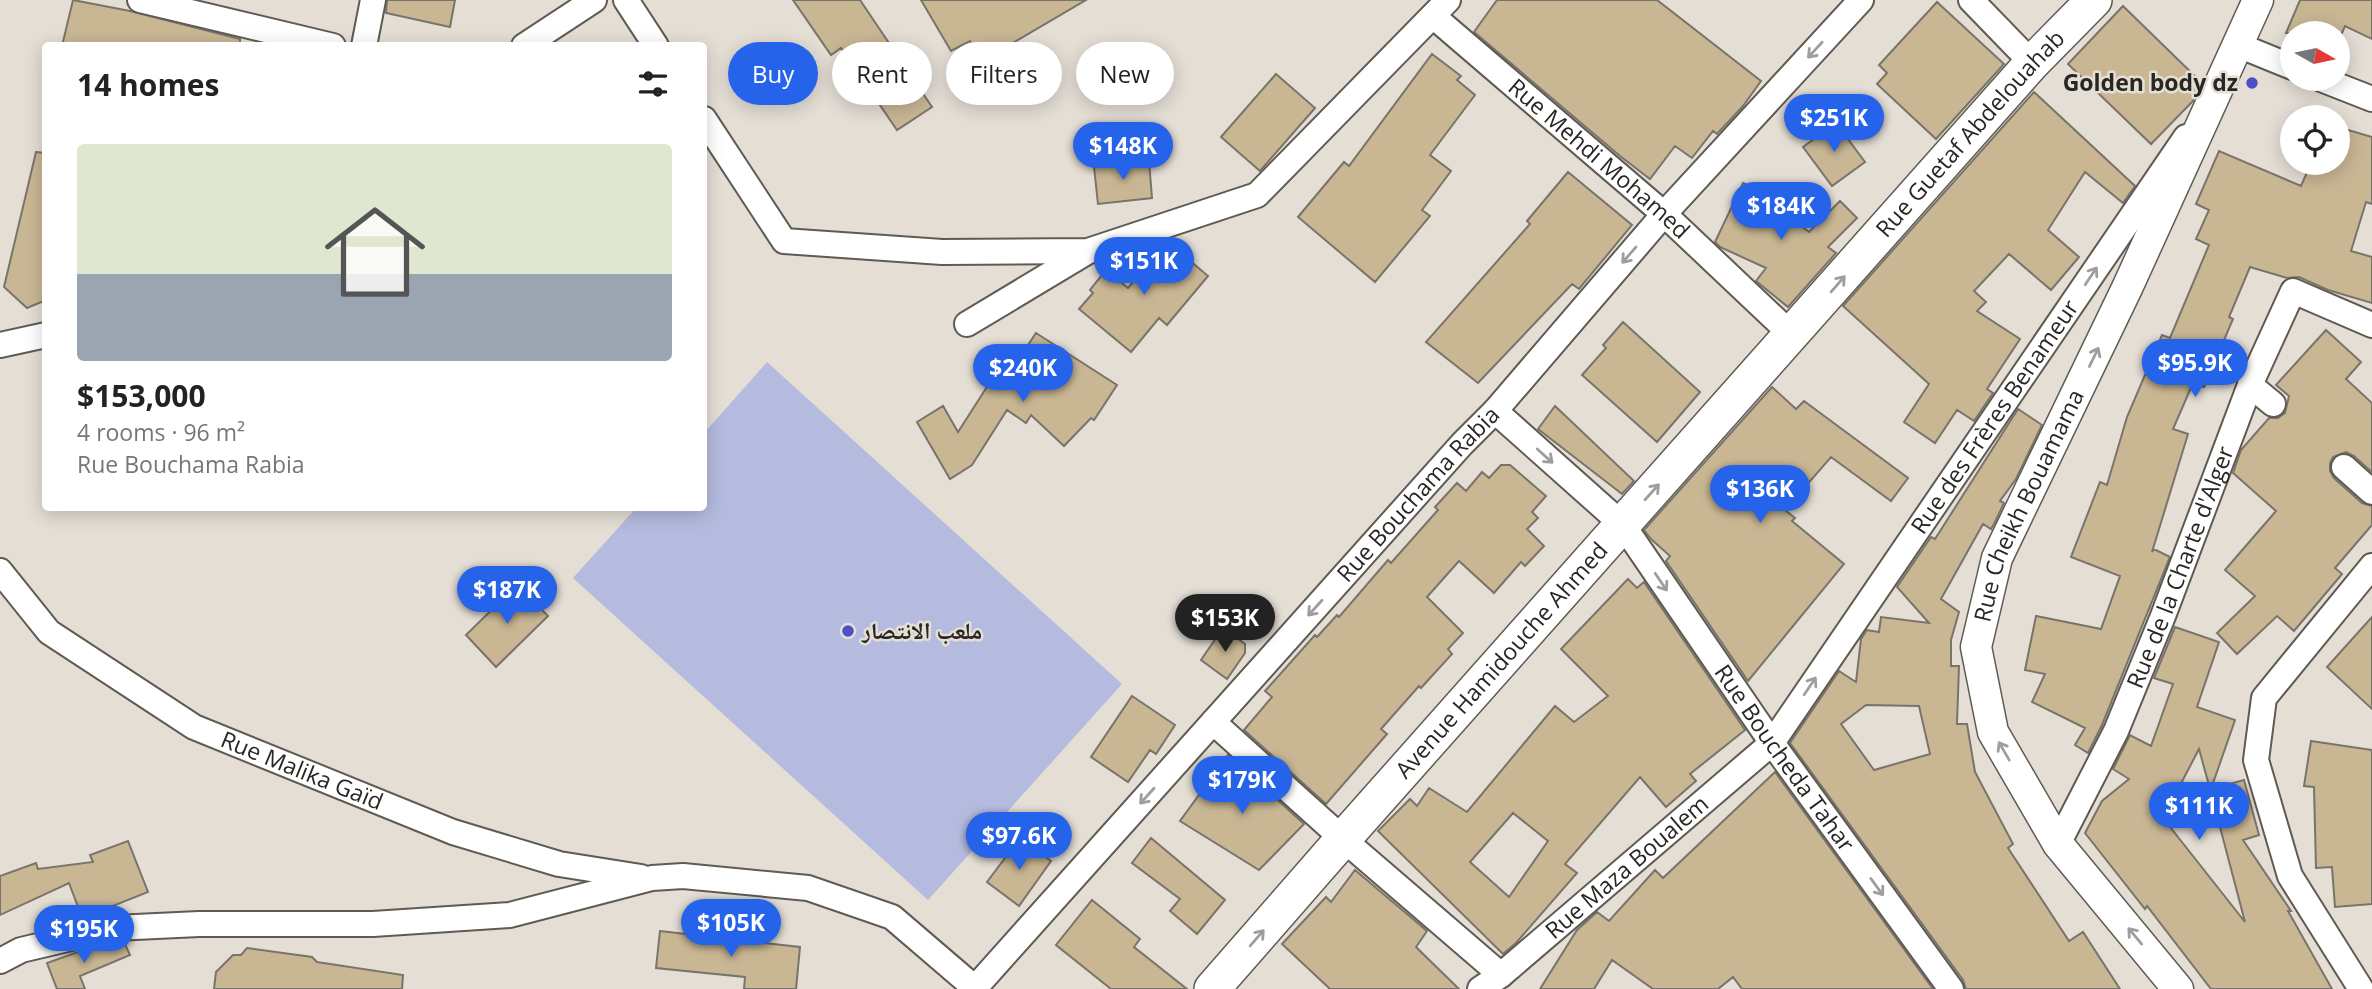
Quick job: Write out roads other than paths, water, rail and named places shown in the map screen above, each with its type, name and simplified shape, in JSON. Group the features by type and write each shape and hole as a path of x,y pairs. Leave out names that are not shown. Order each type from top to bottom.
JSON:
{"main road":[{"name":"Rue Guetaf Abdelouahab","path":"1792,335 2032,63 2094,0"},
{"name":"Avenue Hamidouche Ahmed","path":"1212,989 1792,335"}],"street":[{"path":"140,0 316,42"},
{"path":"365,42 373,0"},
{"path":"530,42 594,0"},
{"path":"626,0 653,42"},
{"name":"Rue Bouchama Rabia","path":"975,989 1494,411 1664,214 1861,0"},
{"path":"1971,0 2032,63"},
{"name":"Rue Cheikh Bouamama","path":"2178,989 2058,844 1993,732 1976,647 1997,558 2128,286 2258,0"},
{"path":"967,324 1088,251 1257,195 1441,8"},
{"name":"Rue Mehdi Mohamed","path":"1441,8 1792,335"},
{"path":"2238,45 2280,62"},
{"name":"Rue des Frères Benameur","path":"1772,743 2217,90"},
{"path":"2350,90 2372,99"},
{"path":"707,123 784,241 942,252 1088,251"},
{"name":"Rue de la Charte d'Alger","path":"2058,844 2116,731 2163,616 2250,385 2293,291 2372,325"},
{"path":"0,345 42,336"},
{"path":"2250,385 2273,404"},
{"name":"Rue Boucheda Tahar","path":"1494,411 1623,525 1772,743 1951,989"},
{"path":"2344,467 2372,492"},
{"path":"2361,989 2290,876 2256,760 2264,698 2372,566"},
{"name":"Rue Malika Gaïd","path":"0,571 49,632 194,727 453,832 559,864 652,878"},
{"path":"1213,722 1343,839 1501,975"},
{"name":"Rue Maza Boualem","path":"1480,989 1501,975 1772,743"},
{"path":"0,961 21,950 114,928 199,924 373,924 510,915 652,878 684,876 808,888 892,917 975,989"}],"place":[{"name":"Golden body dz","path":"2252,83"},
{"name":"ملعب الانتصار","path":"848,631"}]}
